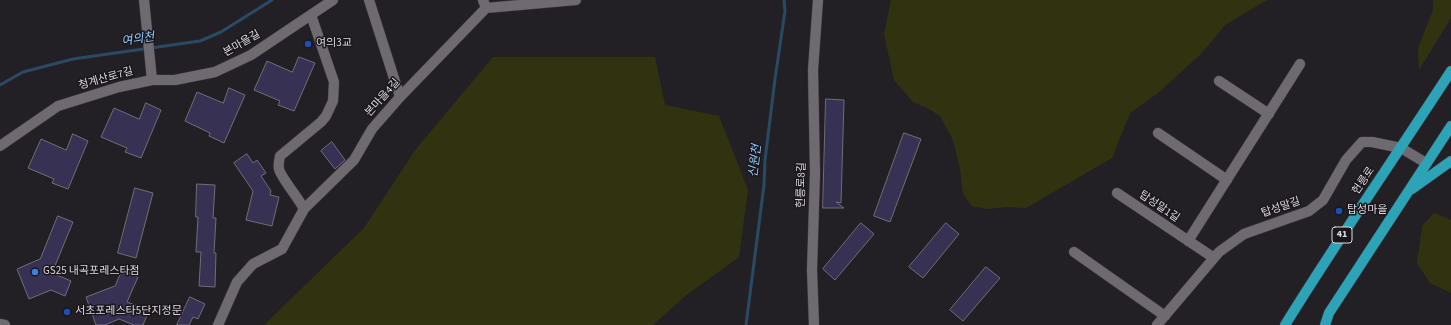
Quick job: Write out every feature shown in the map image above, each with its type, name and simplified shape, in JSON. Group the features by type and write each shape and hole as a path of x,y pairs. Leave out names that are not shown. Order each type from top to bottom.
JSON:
{"main road":[{"name":"헌릉로","path":"1285,325 1321,266 1451,71"},
{"path":"1325,325 1329,313 1451,126"},
{"path":"1406,194 1451,161"}],"street":[{"path":"144,0 152,80"},
{"name":"본마을길","path":"152,80 176,80 216,72 251,55 333,0"},
{"path":"369,0 400,97"},
{"name":"본마을4길","path":"218,325 237,282 253,264 282,249 304,209 354,160 372,129 484,4 500,6 576,0"},
{"name":"헌릉로8길","path":"814,325 812,270 815,173 813,70 816,46 818,0"},
{"path":"304,209 300,200 279,170 278,163 280,156 321,122 333,101 334,82 311,15"},
{"path":"1188,241 1300,64"},
{"name":"청계산로7길","path":"0,146 58,106 119,87 152,80"},
{"path":"1219,81 1269,114"},
{"path":"1158,133 1227,180"},
{"name":"탑성말길","path":"1157,325 1219,252 1244,234 1309,211 1323,200 1346,160 1362,142 1372,142 1401,148 1426,163"},
{"name":"탑성말1길","path":"1117,194 1214,258"},
{"path":"1074,252 1165,316"},
{"path":"0,324 5,325"}],"shaded area":[{"path":"891,0 1267,0 1225,25 1202,53 1158,93 1130,113 1112,158 1026,208 1007,207 987,209 972,206 963,194 960,168 953,140 940,116 913,102 894,80 884,34"},
{"path":"1433,0 1451,0 1451,18 1419,70 1418,48 1433,10"},
{"path":"493,57 655,57 665,105 719,116 748,190 739,257 685,296 653,325 264,325 364,228 416,149"},
{"path":"1434,213 1451,220 1451,293 1430,283 1417,263 1422,226"}],"building":[{"path":"299,57 315,63 294,111 278,105 280,101 254,90 267,61 292,72"},
{"path":"229,88 245,95 224,143 209,136 210,133 185,121 197,92 223,103"},
{"path":"826,99 844,100 841,203 836,202 844,208 823,208"},
{"path":"146,103 161,110 141,158 125,152 127,148 101,137 114,108 139,119"},
{"path":"904,133 921,139 890,222 874,216"},
{"path":"73,134 88,141 68,189 52,183 54,179 28,168 41,139 66,150"},
{"path":"332,142 345,160 335,169 321,151"},
{"path":"247,154 253,163 257,160 266,173 261,176 271,191 270,195 279,197 272,226 246,220 253,191 234,163"},
{"path":"197,184 215,185 213,218 216,218 214,253 216,253 215,287 199,286 201,252 196,252 198,217 196,217"},
{"path":"135,188 153,193 136,258 118,253"},
{"path":"58,216 73,222 52,273 71,281 65,296 51,290 29,299 17,269 40,259"},
{"path":"861,223 874,234 835,280 823,269"},
{"path":"946,223 959,234 923,278 909,267"},
{"path":"986,267 1000,278 963,321 950,310"},
{"path":"122,270 138,277 127,302 149,310 143,325 134,325 119,319 105,325 96,325 86,297 115,286"},
{"path":"190,297 205,304 198,319 193,317 189,325 177,325"}],"waterway":[{"name":"여의천","path":"0,85 23,72 73,59 200,41 221,32 272,0"},
{"name":"신원천","path":"746,325 764,185 765,160 775,79 785,11 784,0"}],"place":[{"name":"여의3교","path":"308,44"},
{"name":"탑성마을","path":"1339,211"},
{"name":"GS25 내곡포레스타점","path":"35,272"},
{"name":"서초포레스타5단지정문","path":"67,312"}]}
